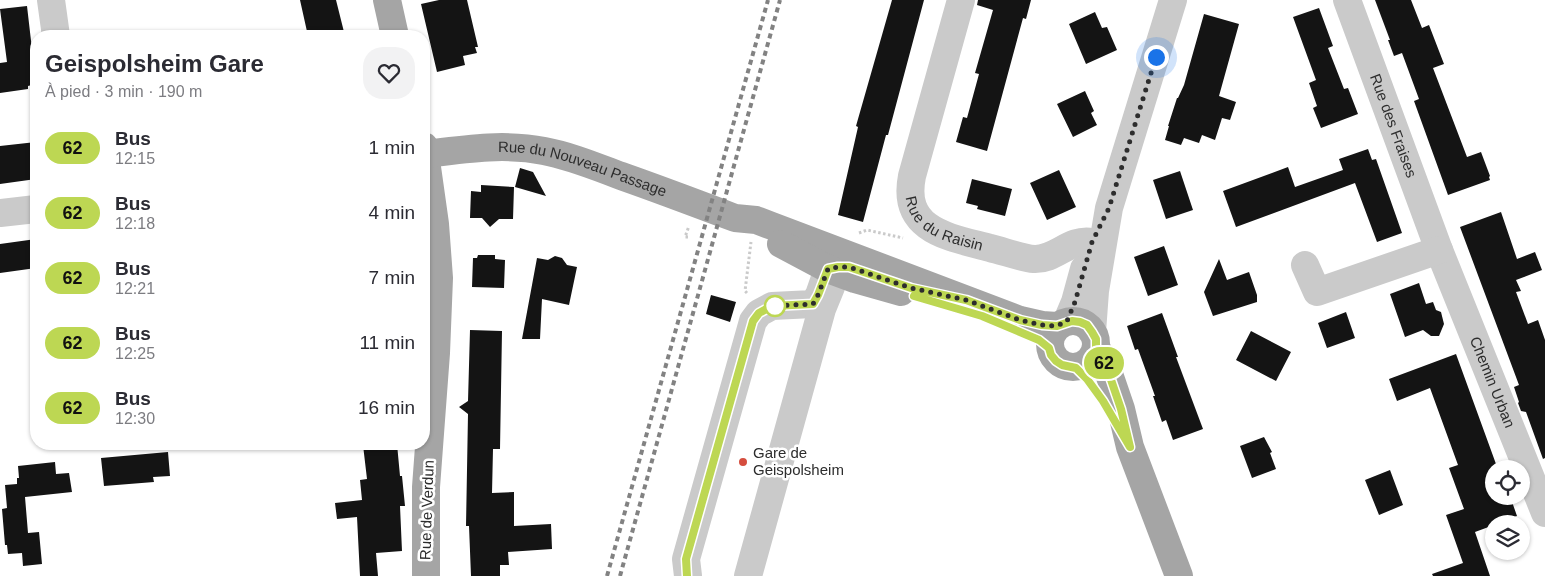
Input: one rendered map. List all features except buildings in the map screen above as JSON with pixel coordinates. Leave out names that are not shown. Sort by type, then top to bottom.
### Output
[{"type":"main road","points":[[386,0],[394,30]]},
{"type":"main road","name":"Rue du Nouveau Passage","points":[[430,151],[486,147],[543,151],[590,164],[735,218],[802,257],[821,292],[855,279],[982,316],[1039,340],[1058,332]]},
{"type":"main road","name":"Rue de Verdun","points":[[430,194],[438,252],[439,278],[430,434]]},
{"type":"main road","name":"Rue du Nouveau Passage","points":[[735,218],[756,220],[966,300],[1058,332]]},
{"type":"main road","points":[[1094,340],[1094,355],[1083,366],[1076,368],[1062,365],[1051,355],[1058,332],[1080,322],[1087,325],[1094,340],[1108,371],[1121,409],[1130,447],[1179,576]]},
{"type":"main road","points":[[1076,368],[1087,379],[1103,401],[1130,447]]},
{"type":"main road","name":"Rue de Verdun","points":[[426,576],[426,488],[429,450]]},
{"type":"street","points":[[51,0],[55,30]]},
{"type":"street","name":"Rue du Raisin","points":[[962,0],[910,189],[914,210],[921,220],[936,231],[956,239],[1035,259],[1060,251],[1076,242],[1092,242]]},
{"type":"street","points":[[1094,340],[1095,291],[1109,208],[1173,0]]},
{"type":"street","name":"Rue des Fraises","points":[[1347,0],[1439,250]]},
{"type":"street","points":[[1058,332],[1075,302],[1092,242],[1109,208]]},
{"type":"street","points":[[0,213],[30,210]]},
{"type":"street","points":[[1305,265],[1317,292],[1439,250]]},
{"type":"street","name":"Chemin Urban","points":[[1439,250],[1545,513]]},
{"type":"street","points":[[748,576],[812,347],[821,292],[838,267],[849,267],[911,288],[966,300]]},
{"type":"street","points":[[688,576],[686,559],[753,321],[759,313],[772,306],[821,292],[834,281],[855,279]]},
{"type":"path","points":[[860,231],[867,230],[915,241],[921,220]]},
{"type":"path","points":[[751,242],[746,291],[759,313]]},
{"type":"railway","points":[[607,576],[768,0]]},
{"type":"railway","points":[[620,576],[780,0]]},
{"type":"bus line","name":"62","points":[[687,576],[686,559],[753,321],[759,313],[772,306],[813,304],[828,269],[849,267],[911,288],[966,300],[1020,320],[1042,325],[1057,326],[1067,321],[1072,321],[1087,325],[1096,339],[1096,348],[1108,371],[1121,409],[1130,447],[1103,401],[1087,379],[1076,368],[1062,365],[1056,361],[1051,355],[1049,348],[1039,340],[982,316],[914,296]]},
{"type":"place","name":"Gare de Geispolsheim","points":[[743,462]]},
{"type":"route","points":[[775,306],[772,306],[813,304],[828,269],[849,267],[911,288],[966,300],[1020,320],[1057,326],[1067,321],[1075,302],[1092,242],[1109,208],[1156,57]]}]
